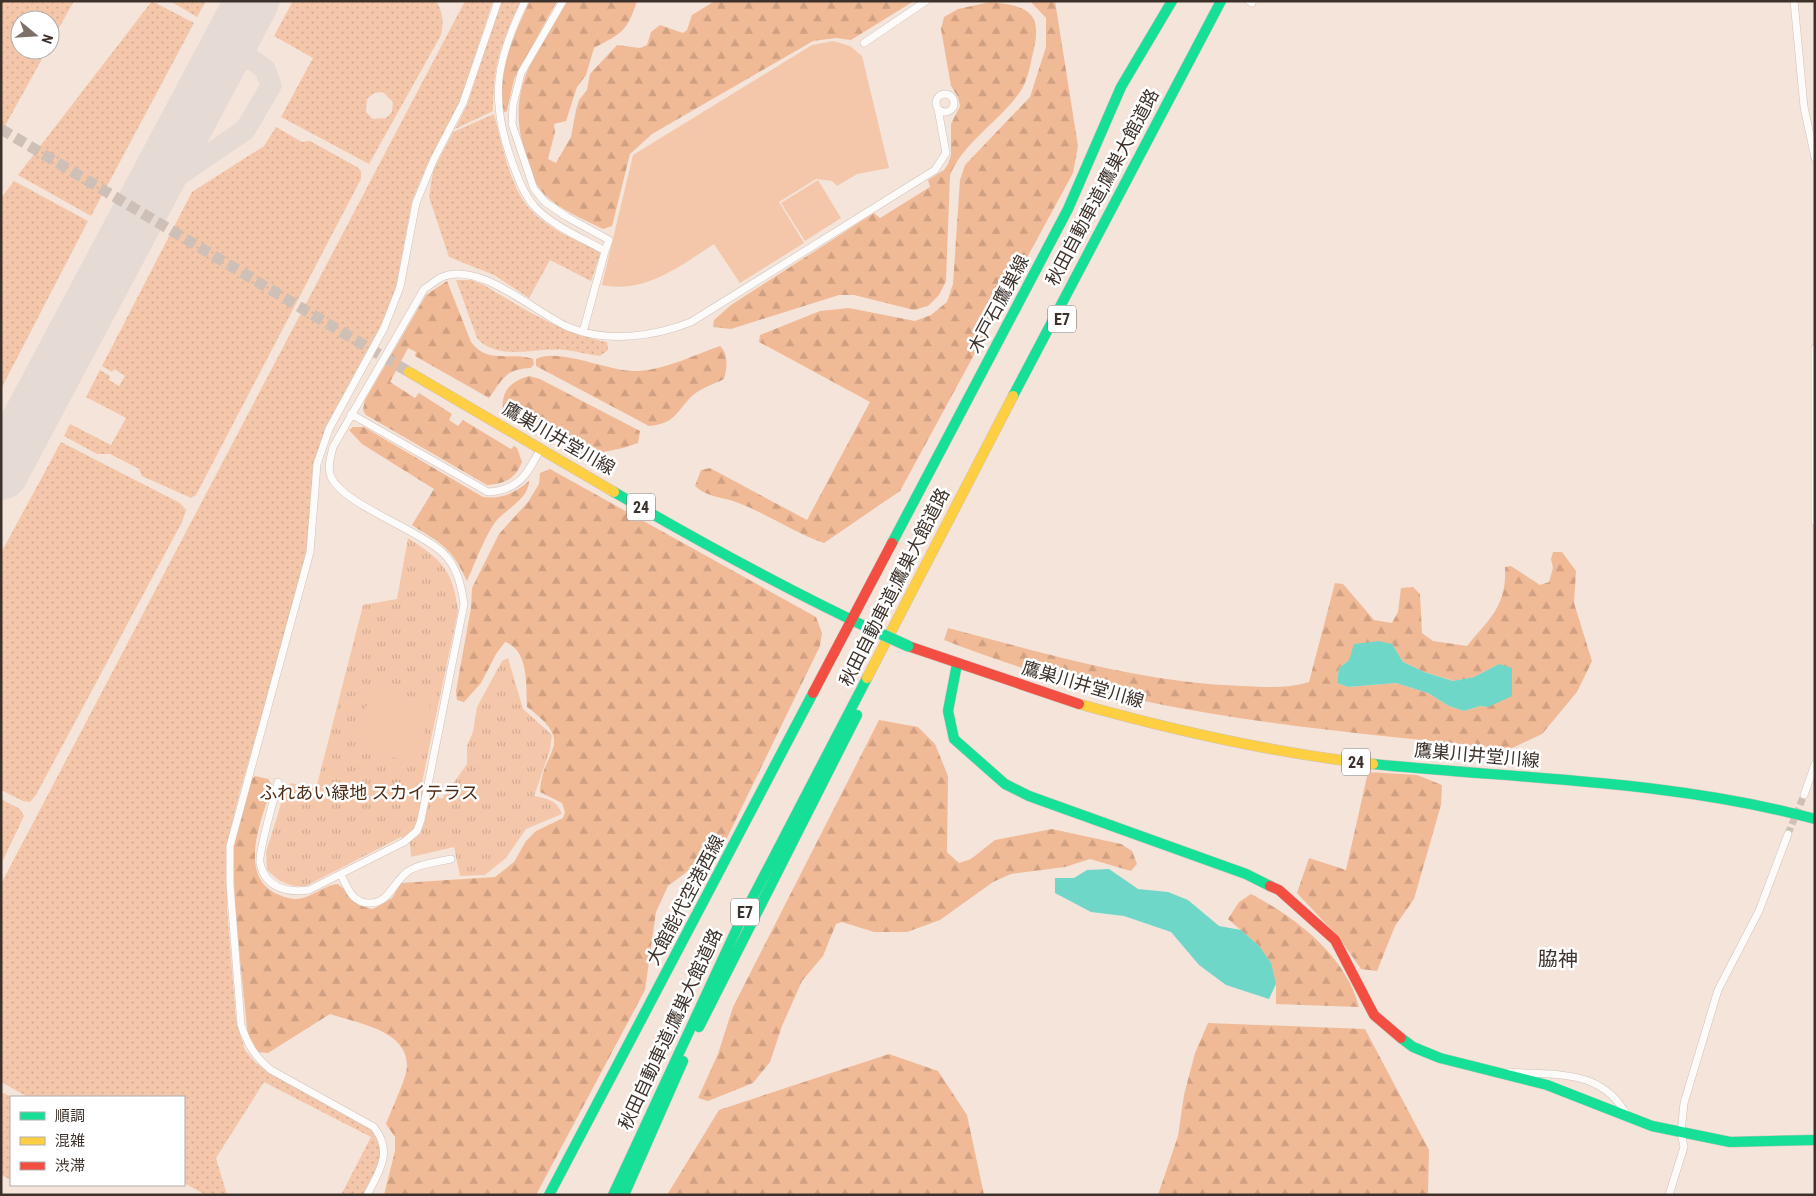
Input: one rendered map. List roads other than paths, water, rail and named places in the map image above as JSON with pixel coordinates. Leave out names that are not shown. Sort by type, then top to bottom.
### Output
[{"type":"main road","name":"木戸石鷹巣線","points":[[852,621],[1068,209],[1122,87],[1172,1]]},
{"type":"main road","name":"秋田自動車道;鷹巣大館道路","points":[[613,1195],[739,924],[1220,1]]},
{"type":"main road","name":"秋田自動車道;鷹巣大館道路","points":[[624,1195],[688,1051],[752,918],[1165,122],[1230,1]]},
{"type":"main road","name":"鷹巣川井堂川線","points":[[409,372],[710,548],[852,621],[908,646],[1068,702],[1300,754],[1356,762],[1664,789],[1815,819]]},
{"type":"main road","name":"大館能代空港西線","points":[[549,1195],[852,621]]},
{"type":"main road","points":[[958,664],[948,698],[948,712],[954,739],[1005,784],[1029,796],[1246,874],[1279,890],[1335,940],[1374,1015],[1404,1041],[1440,1058],[1547,1085],[1628,1117],[1681,1133],[1730,1142],[1815,1140]]},
{"type":"street","points":[[367,1195],[380,1168],[384,1154],[384,1143],[374,1127],[271,1070],[257,1058],[248,1045],[240,1026],[230,884],[230,846],[310,552],[317,464],[328,428],[384,328],[400,287],[416,203],[434,159],[463,103],[498,1]]},
{"type":"street","points":[[526,1],[509,34],[498,82],[498,109],[506,145],[522,188],[534,207],[548,218],[605,251]]},
{"type":"street","points":[[562,1],[521,73],[513,106],[512,124],[534,189],[545,202],[567,217],[609,240],[583,332]]},
{"type":"street","points":[[864,43],[926,1]]},
{"type":"street","points":[[1794,1],[1804,107],[1815,158]]},
{"type":"street","points":[[278,782],[260,857],[260,864],[268,879],[277,888],[293,892],[309,890],[404,842],[417,831],[464,604],[459,579],[452,564],[442,552],[424,539],[350,496],[338,486],[331,476],[329,463],[333,446],[424,289],[441,277],[464,274],[479,277],[567,327],[583,332],[632,336],[654,334],[691,322],[936,170],[946,153],[938,109]]},
{"type":"street","points":[[1815,348],[1815,522]]},
{"type":"street","points":[[351,414],[488,492],[514,487],[526,473],[541,448]]},
{"type":"street","points":[[1804,795],[1815,764]]},
{"type":"street","points":[[1669,1195],[1684,1147],[1681,1133],[1684,1103],[1718,990],[1759,911],[1788,834]]},
{"type":"street","points":[[341,875],[352,897],[362,903],[372,904],[383,899],[408,871],[451,859]]},
{"type":"street","points":[[1495,1071],[1578,1077],[1607,1090],[1621,1105],[1628,1117]]},
{"type":"water","points":[[1379,641],[1392,644],[1403,662],[1424,672],[1453,681],[1474,677],[1499,664],[1512,668],[1512,696],[1488,707],[1480,706],[1464,711],[1449,706],[1428,693],[1396,683],[1348,687],[1337,683],[1339,668],[1349,660],[1354,644]]},
{"type":"water","points":[[1109,869],[1138,889],[1168,892],[1188,900],[1219,926],[1241,930],[1259,946],[1271,963],[1276,984],[1269,999],[1226,985],[1199,965],[1171,932],[1124,916],[1091,912],[1055,893],[1055,878],[1074,878],[1087,870]]},
{"type":"tunnel","points":[[1,129],[409,372]]},
{"type":"tunnel","points":[[1788,834],[1804,795]]},
{"type":"district","name":"脇神","points":[[1558,959]]},
{"type":"park label","name":"ふれあい緑地 スカイテラス","points":[[369,792]]}]
